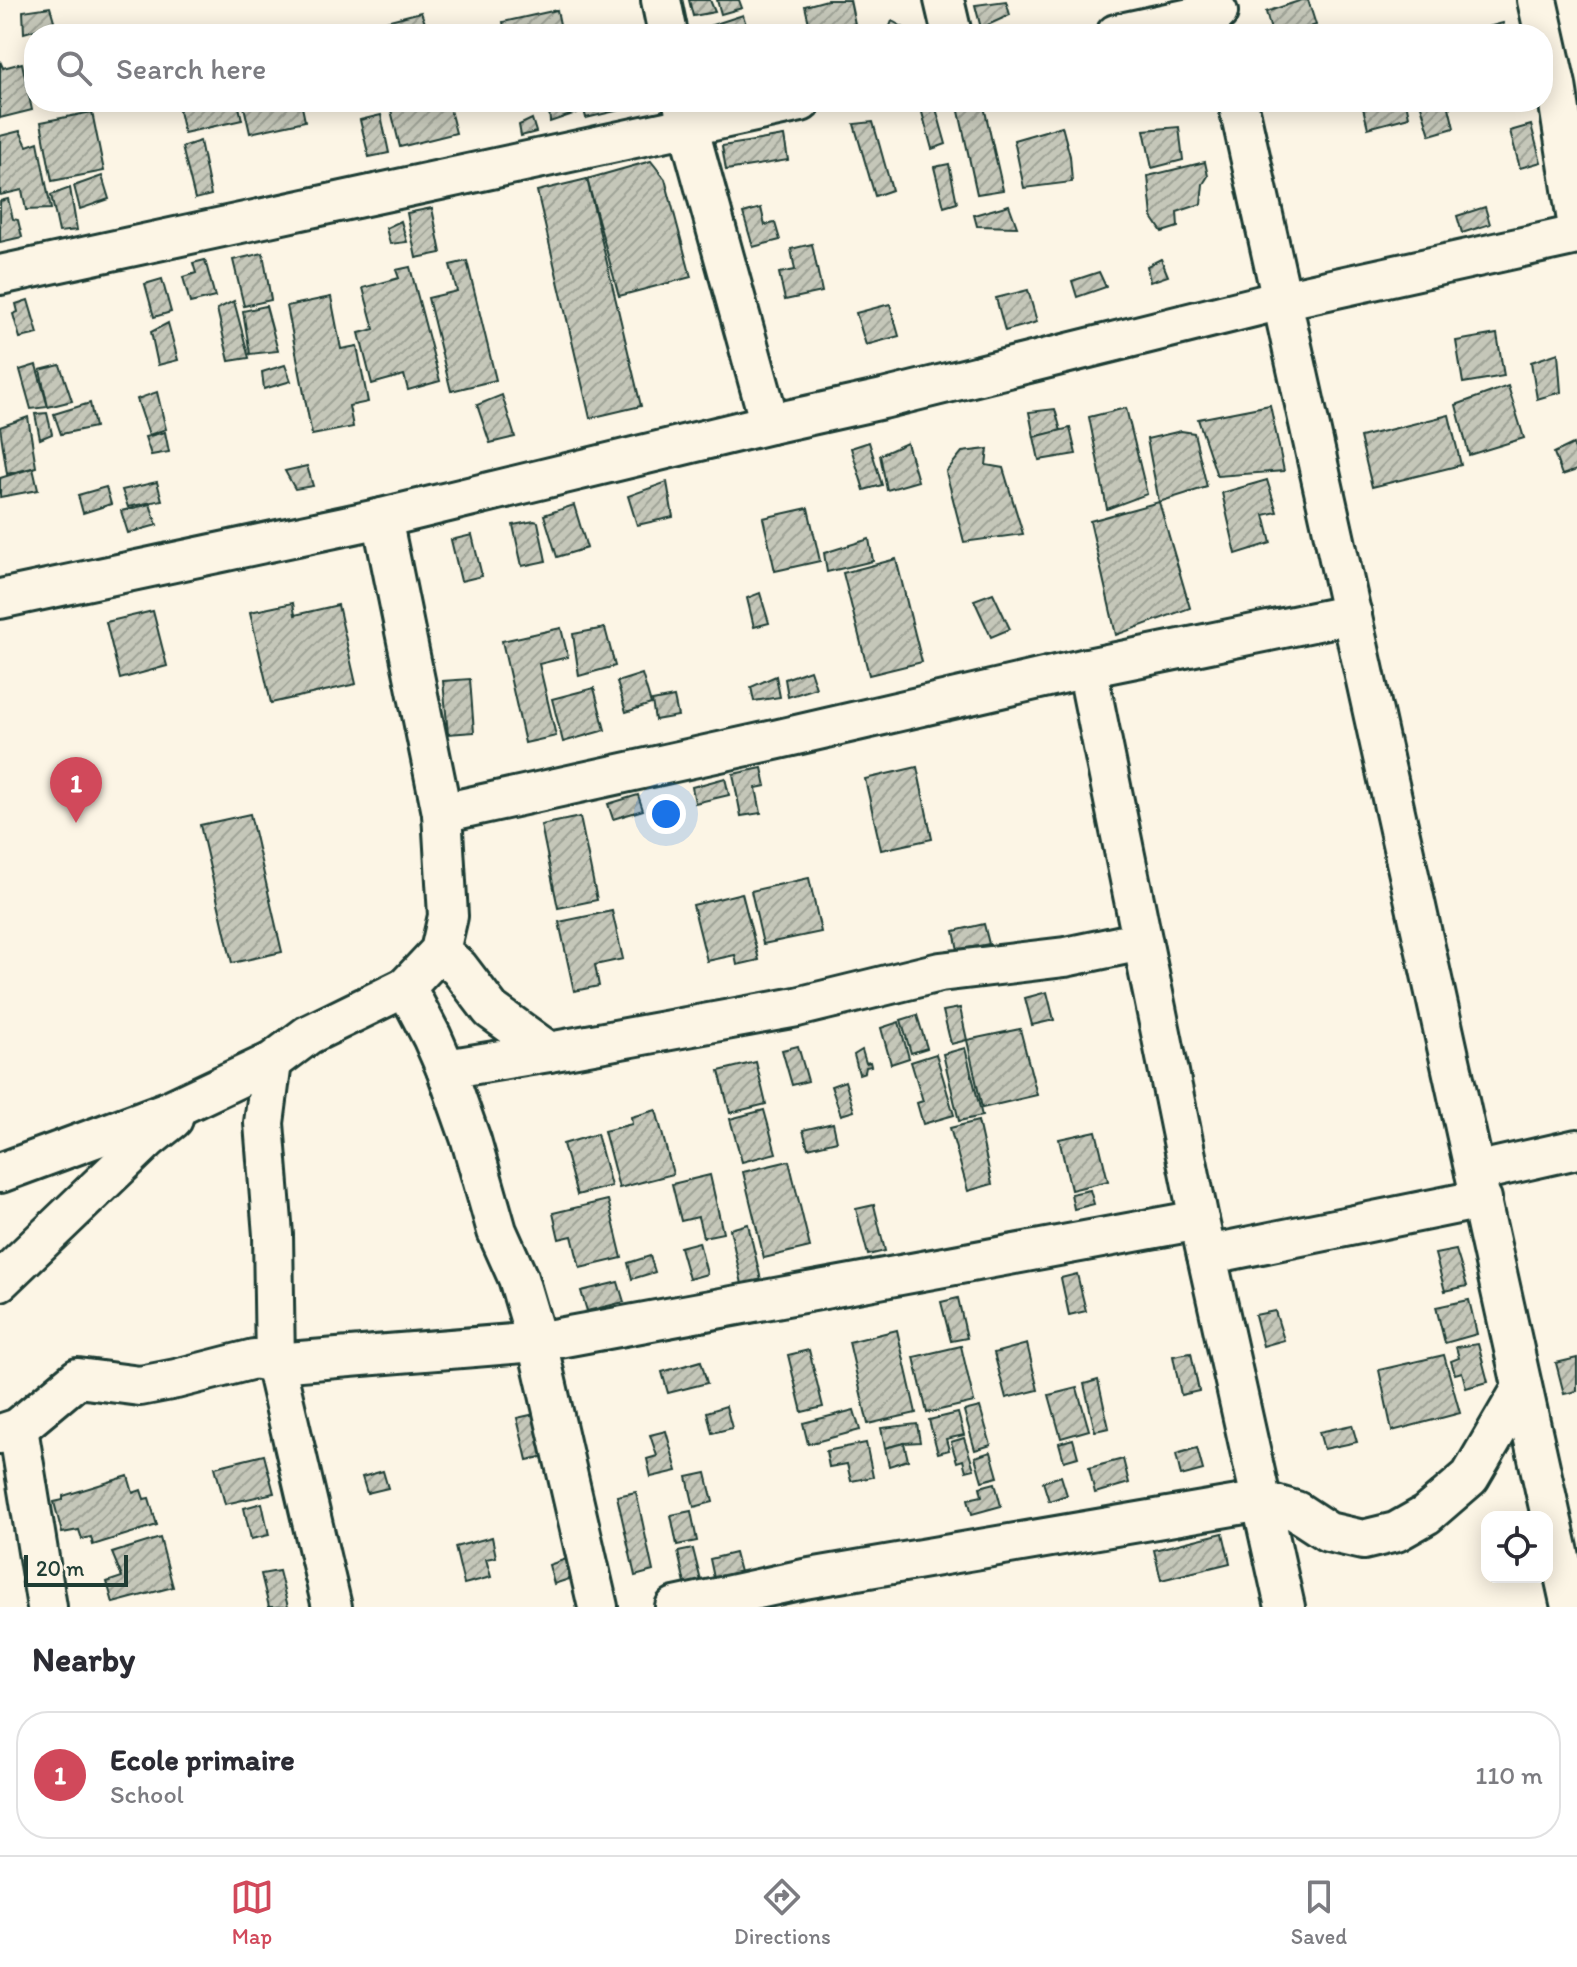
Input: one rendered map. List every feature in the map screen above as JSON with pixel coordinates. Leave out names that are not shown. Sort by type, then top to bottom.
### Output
[{"type":"street","points":[[661,0],[666,24]]},
{"type":"street","points":[[944,0],[950,24]]},
{"type":"street","points":[[1537,0],[1542,24]]},
{"type":"street","points":[[1170,24],[1219,15]]},
{"type":"street","points":[[1553,72],[1577,221]]},
{"type":"street","points":[[1240,112],[1571,1607]]},
{"type":"street","points":[[0,275],[685,114],[770,424]]},
{"type":"street","points":[[0,599],[382,518],[1282,300],[1577,235]]},
{"type":"street","points":[[0,1173],[168,1111],[272,1062],[308,1035],[406,987],[440,951],[448,916],[442,813],[382,518]]},
{"type":"street","points":[[442,813],[1087,668],[1352,614]]},
{"type":"street","points":[[1087,668],[1203,1238],[1285,1607]]},
{"type":"street","points":[[446,1069],[797,1007],[940,972],[1065,957],[1142,941]]},
{"type":"street","points":[[440,951],[459,968],[491,1010],[549,1052]]},
{"type":"street","points":[[406,987],[446,1069],[471,1140],[497,1231],[518,1278],[537,1342],[598,1607]]},
{"type":"street","points":[[272,1062],[264,1123],[273,1235],[275,1363],[332,1607]]},
{"type":"street","points":[[0,1281],[149,1138],[202,1095]]},
{"type":"street","points":[[47,1607],[9,1431],[78,1378],[140,1386],[254,1359],[275,1363],[537,1342],[1203,1238],[1478,1186],[1577,1149]]},
{"type":"street","points":[[675,1607],[804,1579],[1262,1501],[1296,1511],[1328,1532],[1363,1540],[1396,1532],[1426,1515],[1470,1477],[1522,1388]]},
{"type":"building","points":[[689,0],[710,0],[715,12],[693,16]]},
{"type":"building","points":[[717,0],[739,0],[742,8],[721,14]]},
{"type":"building","points":[[827,0],[850,0],[855,24],[809,24],[805,6]]},
{"type":"building","points":[[1308,0],[1316,24],[1269,24],[1266,12]]},
{"type":"building","points":[[1006,1],[1010,15],[990,24],[980,24],[975,5]]},
{"type":"building","points":[[50,7],[55,24],[24,24],[24,33],[23,11]]},
{"type":"building","points":[[557,10],[560,24],[503,24]]},
{"type":"building","points":[[421,12],[425,24],[386,24],[386,21]]},
{"type":"building","points":[[743,15],[746,24],[715,24]]},
{"type":"building","points":[[0,61],[3,68],[22,63],[24,112],[0,118]]},
{"type":"building","points":[[92,112],[104,171],[52,181],[41,122]]},
{"type":"building","points":[[179,112],[240,112],[242,120],[184,133]]},
{"type":"building","points":[[245,112],[303,112],[305,121],[250,133]]},
{"type":"building","points":[[391,112],[451,112],[456,133],[400,147]]},
{"type":"building","points":[[549,112],[576,112],[576,113],[550,122]]},
{"type":"building","points":[[584,112],[612,112],[586,118]]},
{"type":"building","points":[[922,112],[937,112],[946,144],[932,149]]},
{"type":"building","points":[[959,112],[985,112],[1003,190],[977,194]]},
{"type":"building","points":[[1364,112],[1408,112],[1409,117],[1368,128]]},
{"type":"building","points":[[1423,112],[1450,112],[1454,128],[1430,135]]},
{"type":"building","points":[[381,115],[389,153],[369,157],[360,120]]},
{"type":"building","points":[[532,119],[536,132],[521,136],[519,125]]},
{"type":"building","points":[[873,122],[892,190],[875,196],[854,124]]},
{"type":"building","points":[[1531,125],[1541,162],[1520,168],[1510,131]]},
{"type":"building","points":[[1062,126],[1070,156],[1072,182],[1024,188],[1014,140]]},
{"type":"building","points":[[1179,127],[1183,160],[1152,168],[1144,130]]},
{"type":"building","points":[[20,131],[27,146],[38,142],[51,209],[26,210],[22,190],[0,195],[0,136]]},
{"type":"building","points":[[784,136],[788,160],[726,170],[722,146]]},
{"type":"building","points":[[200,141],[211,195],[195,199],[182,147]]},
{"type":"building","points":[[651,161],[665,179],[691,277],[619,296],[587,179]]},
{"type":"building","points":[[1205,162],[1208,176],[1203,184],[1201,204],[1177,212],[1178,227],[1162,232],[1152,217],[1148,176]]},
{"type":"building","points":[[949,164],[957,203],[944,207],[934,167]]},
{"type":"building","points":[[102,176],[109,199],[80,209],[74,186]]},
{"type":"building","points":[[587,179],[641,406],[590,418],[537,191]]},
{"type":"building","points":[[70,188],[77,230],[59,232],[51,195]]},
{"type":"building","points":[[8,199],[22,237],[0,242],[0,201]]},
{"type":"building","points":[[1009,205],[1017,227],[977,226],[974,215]]},
{"type":"building","points":[[1485,207],[1490,224],[1462,233],[1457,216]]},
{"type":"building","points":[[432,208],[441,253],[416,258],[407,213]]},
{"type":"building","points":[[761,208],[765,225],[775,223],[780,240],[753,247],[743,213]]},
{"type":"building","points":[[401,221],[407,242],[390,244],[386,228]]},
{"type":"building","points":[[812,244],[822,292],[785,300],[779,273],[795,270],[791,249]]},
{"type":"building","points":[[263,253],[271,300],[244,306],[233,260]]},
{"type":"building","points":[[1161,259],[1168,276],[1150,282],[1147,266]]},
{"type":"building","points":[[205,260],[215,297],[190,303],[183,277],[196,273],[193,263]]},
{"type":"building","points":[[467,261],[496,380],[451,391],[428,298],[457,291],[450,265]]},
{"type":"building","points":[[410,267],[440,381],[408,390],[404,375],[372,384],[359,333],[374,329],[363,288],[399,278],[396,270]]},
{"type":"building","points":[[1099,272],[1106,287],[1077,297],[1072,281]]},
{"type":"building","points":[[162,279],[171,312],[154,317],[145,284]]},
{"type":"building","points":[[1028,290],[1037,322],[1005,331],[996,298]]},
{"type":"building","points":[[331,297],[341,349],[357,346],[368,402],[349,406],[353,427],[312,435],[287,306]]},
{"type":"building","points":[[28,300],[38,334],[20,338],[13,314],[18,312],[16,304]]},
{"type":"building","points":[[234,301],[249,358],[229,361],[217,309]]},
{"type":"building","points":[[890,304],[899,336],[866,345],[856,313]]},
{"type":"building","points":[[266,306],[278,351],[250,354],[243,311]]},
{"type":"building","points":[[168,323],[178,360],[158,365],[151,332]]},
{"type":"building","points":[[1497,334],[1504,376],[1463,383],[1456,341]]},
{"type":"building","points":[[1558,353],[1561,392],[1537,399],[1531,362]]},
{"type":"building","points":[[36,365],[48,407],[31,409],[20,370]]},
{"type":"building","points":[[60,365],[72,401],[48,407],[40,370]]},
{"type":"building","points":[[285,365],[291,381],[264,389],[262,372]]},
{"type":"building","points":[[1508,386],[1524,438],[1469,455],[1456,405]]},
{"type":"building","points":[[157,392],[166,429],[149,435],[137,399]]},
{"type":"building","points":[[502,395],[515,437],[490,443],[477,405]]},
{"type":"building","points":[[90,403],[95,427],[61,434],[54,414]]},
{"type":"building","points":[[1270,405],[1284,471],[1217,476],[1198,419]]},
{"type":"building","points":[[1126,408],[1147,494],[1107,509],[1089,417]]},
{"type":"building","points":[[1055,409],[1061,431],[1034,437],[1029,412]]},
{"type":"building","points":[[47,413],[52,434],[40,439],[35,414]]},
{"type":"building","points":[[1449,415],[1461,465],[1372,487],[1360,437]]},
{"type":"building","points":[[28,417],[36,467],[7,474],[0,427]]},
{"type":"building","points":[[1070,428],[1076,454],[1039,460],[1034,437]]},
{"type":"building","points":[[1181,431],[1194,433],[1207,487],[1159,502],[1147,439]]},
{"type":"building","points":[[165,432],[169,452],[151,455],[145,437]]},
{"type":"building","points":[[869,442],[882,485],[864,490],[851,448]]},
{"type":"building","points":[[907,443],[918,481],[887,490],[880,455]]},
{"type":"building","points":[[1573,444],[1577,470],[1562,475],[1554,453]]},
{"type":"building","points":[[988,449],[986,465],[1003,468],[1023,534],[964,542],[946,472],[962,452]]},
{"type":"building","points":[[307,466],[313,486],[295,489],[285,471]]},
{"type":"building","points":[[33,468],[38,490],[0,497],[0,478]]},
{"type":"building","points":[[1267,480],[1277,512],[1264,515],[1271,543],[1236,554],[1222,493]]},
{"type":"building","points":[[157,482],[162,500],[128,507],[122,490]]},
{"type":"building","points":[[667,482],[673,517],[637,525],[628,496]]},
{"type":"building","points":[[106,487],[111,504],[83,513],[78,495]]},
{"type":"building","points":[[1159,502],[1190,608],[1116,635],[1090,521]]},
{"type":"building","points":[[150,504],[157,525],[128,533],[121,511]]},
{"type":"building","points":[[574,505],[587,548],[557,557],[544,515]]},
{"type":"building","points":[[808,508],[820,561],[775,571],[763,518]]},
{"type":"building","points":[[538,522],[546,561],[522,566],[513,525]]},
{"type":"building","points":[[472,535],[482,576],[461,581],[451,540]]},
{"type":"building","points":[[869,539],[873,561],[827,572],[824,553]]},
{"type":"building","points":[[896,559],[922,662],[869,675],[843,573]]},
{"type":"building","points":[[760,593],[769,623],[754,627],[747,598]]},
{"type":"building","points":[[993,593],[1010,629],[991,637],[974,600]]},
{"type":"building","points":[[293,603],[295,615],[338,605],[356,684],[271,703],[250,612]]},
{"type":"building","points":[[153,611],[167,666],[120,679],[106,622]]},
{"type":"building","points":[[561,628],[568,657],[539,664],[556,736],[525,743],[502,641]]},
{"type":"building","points":[[605,628],[615,666],[579,676],[573,634]]},
{"type":"building","points":[[810,670],[816,688],[788,697],[785,679]]},
{"type":"building","points":[[642,674],[651,704],[626,712],[617,682]]},
{"type":"building","points":[[776,676],[780,697],[754,701],[751,687]]},
{"type":"building","points":[[470,679],[474,732],[448,734],[443,681]]},
{"type":"building","points":[[594,688],[605,730],[563,742],[552,699]]},
{"type":"building","points":[[674,697],[678,716],[655,720],[652,701]]},
{"type":"building","points":[[917,767],[932,839],[881,850],[865,779]]},
{"type":"building","points":[[762,768],[766,786],[756,788],[761,813],[741,816],[733,774]]},
{"type":"building","points":[[725,778],[729,795],[695,803],[692,787]]},
{"type":"building","points":[[638,795],[643,810],[613,819],[608,804]]},
{"type":"building","points":[[250,814],[282,952],[232,963],[200,825]]},
{"type":"building","points":[[580,817],[597,900],[558,908],[541,825]]},
{"type":"building","points":[[809,878],[821,932],[763,944],[751,891]]},
{"type":"building","points":[[742,893],[759,960],[737,965],[735,955],[707,961],[693,905]]},
{"type":"building","points":[[612,911],[623,959],[595,965],[599,986],[574,991],[559,922]]},
{"type":"building","points":[[984,924],[989,944],[958,950],[954,931]]},
{"type":"building","points":[[1047,992],[1054,1020],[1032,1025],[1025,998]]},
{"type":"building","points":[[960,1008],[967,1040],[951,1044],[943,1011]]},
{"type":"building","points":[[917,1015],[927,1048],[911,1053],[901,1020]]},
{"type":"building","points":[[899,1022],[909,1058],[891,1064],[881,1028]]},
{"type":"building","points":[[1020,1029],[1037,1095],[982,1108],[967,1040]]},
{"type":"building","points":[[798,1046],[808,1081],[792,1085],[782,1050]]},
{"type":"building","points":[[965,1048],[982,1116],[959,1121],[943,1054]]},
{"type":"building","points":[[862,1050],[866,1063],[870,1062],[871,1066],[859,1074],[854,1055]]},
{"type":"building","points":[[936,1054],[954,1115],[923,1124],[917,1103],[923,1101],[911,1062]]},
{"type":"building","points":[[756,1062],[766,1104],[730,1113],[719,1071]]},
{"type":"building","points":[[845,1081],[854,1111],[841,1115],[831,1086]]},
{"type":"building","points":[[656,1110],[673,1174],[619,1188],[604,1131],[632,1124],[631,1117]]},
{"type":"building","points":[[764,1110],[776,1153],[742,1162],[730,1119]]},
{"type":"building","points":[[978,1121],[992,1184],[968,1191],[950,1128]]},
{"type":"building","points":[[833,1123],[837,1141],[808,1148],[803,1130]]},
{"type":"building","points":[[1096,1131],[1108,1181],[1071,1190],[1059,1139]]},
{"type":"building","points":[[597,1134],[611,1186],[577,1195],[563,1144]]},
{"type":"building","points":[[789,1161],[810,1247],[764,1258],[743,1172]]},
{"type":"building","points":[[710,1175],[723,1233],[703,1237],[698,1217],[681,1221],[672,1184]]},
{"type":"building","points":[[1090,1190],[1094,1204],[1074,1209],[1071,1194]]},
{"type":"building","points":[[608,1200],[622,1258],[580,1268],[572,1236],[559,1239],[553,1213]]},
{"type":"building","points":[[874,1205],[885,1251],[868,1255],[856,1209]]},
{"type":"building","points":[[748,1224],[761,1280],[742,1284],[730,1229]]},
{"type":"building","points":[[699,1242],[707,1274],[689,1279],[680,1247]]},
{"type":"building","points":[[1456,1250],[1467,1286],[1445,1291],[1435,1254]]},
{"type":"building","points":[[650,1256],[655,1272],[632,1279],[628,1263]]},
{"type":"building","points":[[1077,1274],[1086,1311],[1069,1315],[1061,1278]]},
{"type":"building","points":[[618,1282],[624,1302],[587,1311],[581,1291]]},
{"type":"building","points":[[958,1298],[967,1338],[951,1341],[941,1302]]},
{"type":"building","points":[[1469,1300],[1477,1334],[1445,1343],[1436,1307]]},
{"type":"building","points":[[1275,1311],[1284,1340],[1263,1346],[1255,1315]]},
{"type":"building","points":[[897,1330],[916,1413],[868,1424],[849,1342]]},
{"type":"building","points":[[1027,1344],[1038,1390],[1006,1398],[994,1353]]},
{"type":"building","points":[[1478,1344],[1488,1382],[1466,1388],[1462,1372],[1455,1374],[1451,1361],[1459,1358],[1456,1347]]},
{"type":"building","points":[[961,1346],[974,1402],[927,1413],[914,1357]]},
{"type":"building","points":[[809,1350],[823,1407],[802,1412],[788,1355]]},
{"type":"building","points":[[1191,1353],[1199,1391],[1181,1395],[1173,1356]]},
{"type":"building","points":[[1444,1355],[1460,1413],[1392,1431],[1379,1370]]},
{"type":"building","points":[[1577,1358],[1577,1391],[1564,1394],[1556,1363]]},
{"type":"building","points":[[701,1361],[707,1383],[668,1393],[662,1372]]},
{"type":"building","points":[[1098,1380],[1109,1428],[1095,1431],[1084,1384]]},
{"type":"building","points":[[1077,1388],[1089,1430],[1061,1438],[1049,1395]]},
{"type":"building","points":[[726,1406],[732,1428],[712,1433],[707,1412]]},
{"type":"building","points":[[980,1407],[991,1445],[975,1450],[964,1411]]},
{"type":"building","points":[[854,1410],[860,1430],[808,1444],[803,1423]]},
{"type":"building","points":[[958,1413],[964,1435],[946,1439],[949,1450],[938,1453],[929,1420]]},
{"type":"building","points":[[535,1414],[546,1456],[527,1460],[517,1418]]},
{"type":"building","points":[[917,1424],[920,1442],[885,1448],[881,1428]]},
{"type":"building","points":[[1352,1425],[1357,1442],[1324,1449],[1319,1432]]},
{"type":"building","points":[[666,1431],[677,1471],[651,1477],[647,1459],[657,1456],[650,1435]]},
{"type":"building","points":[[964,1438],[974,1469],[966,1471],[963,1460],[957,1462],[951,1442]]},
{"type":"building","points":[[1073,1439],[1078,1457],[1064,1461],[1059,1443]]},
{"type":"building","points":[[866,1443],[873,1477],[851,1481],[847,1464],[829,1467],[826,1451]]},
{"type":"building","points":[[904,1443],[908,1460],[889,1466],[885,1448]]},
{"type":"building","points":[[1197,1448],[1203,1470],[1181,1476],[1176,1454]]},
{"type":"building","points":[[991,1452],[998,1477],[982,1481],[975,1457]]},
{"type":"building","points":[[264,1455],[274,1493],[225,1504],[215,1467]]},
{"type":"building","points":[[1123,1459],[1129,1483],[1095,1493],[1089,1468]]},
{"type":"building","points":[[383,1471],[388,1488],[367,1493],[362,1477]]},
{"type":"building","points":[[706,1473],[713,1502],[694,1507],[687,1477]]},
{"type":"building","points":[[128,1476],[133,1493],[141,1490],[144,1499],[149,1498],[157,1525],[93,1545],[91,1537],[82,1539],[79,1530],[62,1533],[54,1502],[63,1500],[63,1496]]},
{"type":"building","points":[[1061,1476],[1067,1495],[1049,1501],[1043,1482]]},
{"type":"building","points":[[995,1483],[1001,1506],[972,1514],[968,1499],[982,1496],[980,1487]]},
{"type":"building","points":[[636,1492],[653,1571],[635,1576],[617,1496]]},
{"type":"building","points":[[262,1503],[269,1535],[251,1539],[244,1508]]},
{"type":"building","points":[[691,1511],[697,1541],[677,1545],[671,1515]]},
{"type":"building","points":[[1223,1533],[1230,1563],[1161,1580],[1154,1550]]},
{"type":"building","points":[[492,1537],[496,1557],[486,1559],[491,1577],[464,1584],[455,1547]]},
{"type":"building","points":[[160,1538],[173,1587],[113,1603],[107,1582],[122,1577],[112,1553]]},
{"type":"building","points":[[693,1549],[701,1581],[685,1584],[678,1552]]},
{"type":"building","points":[[735,1553],[740,1572],[714,1578],[710,1559]]},
{"type":"building","points":[[566,1559],[572,1578],[554,1584],[549,1565]]},
{"type":"building","points":[[279,1571],[288,1607],[269,1607],[261,1574]]},
{"type":"place","name":"Ecole primaire","points":[[76,823]]}]
